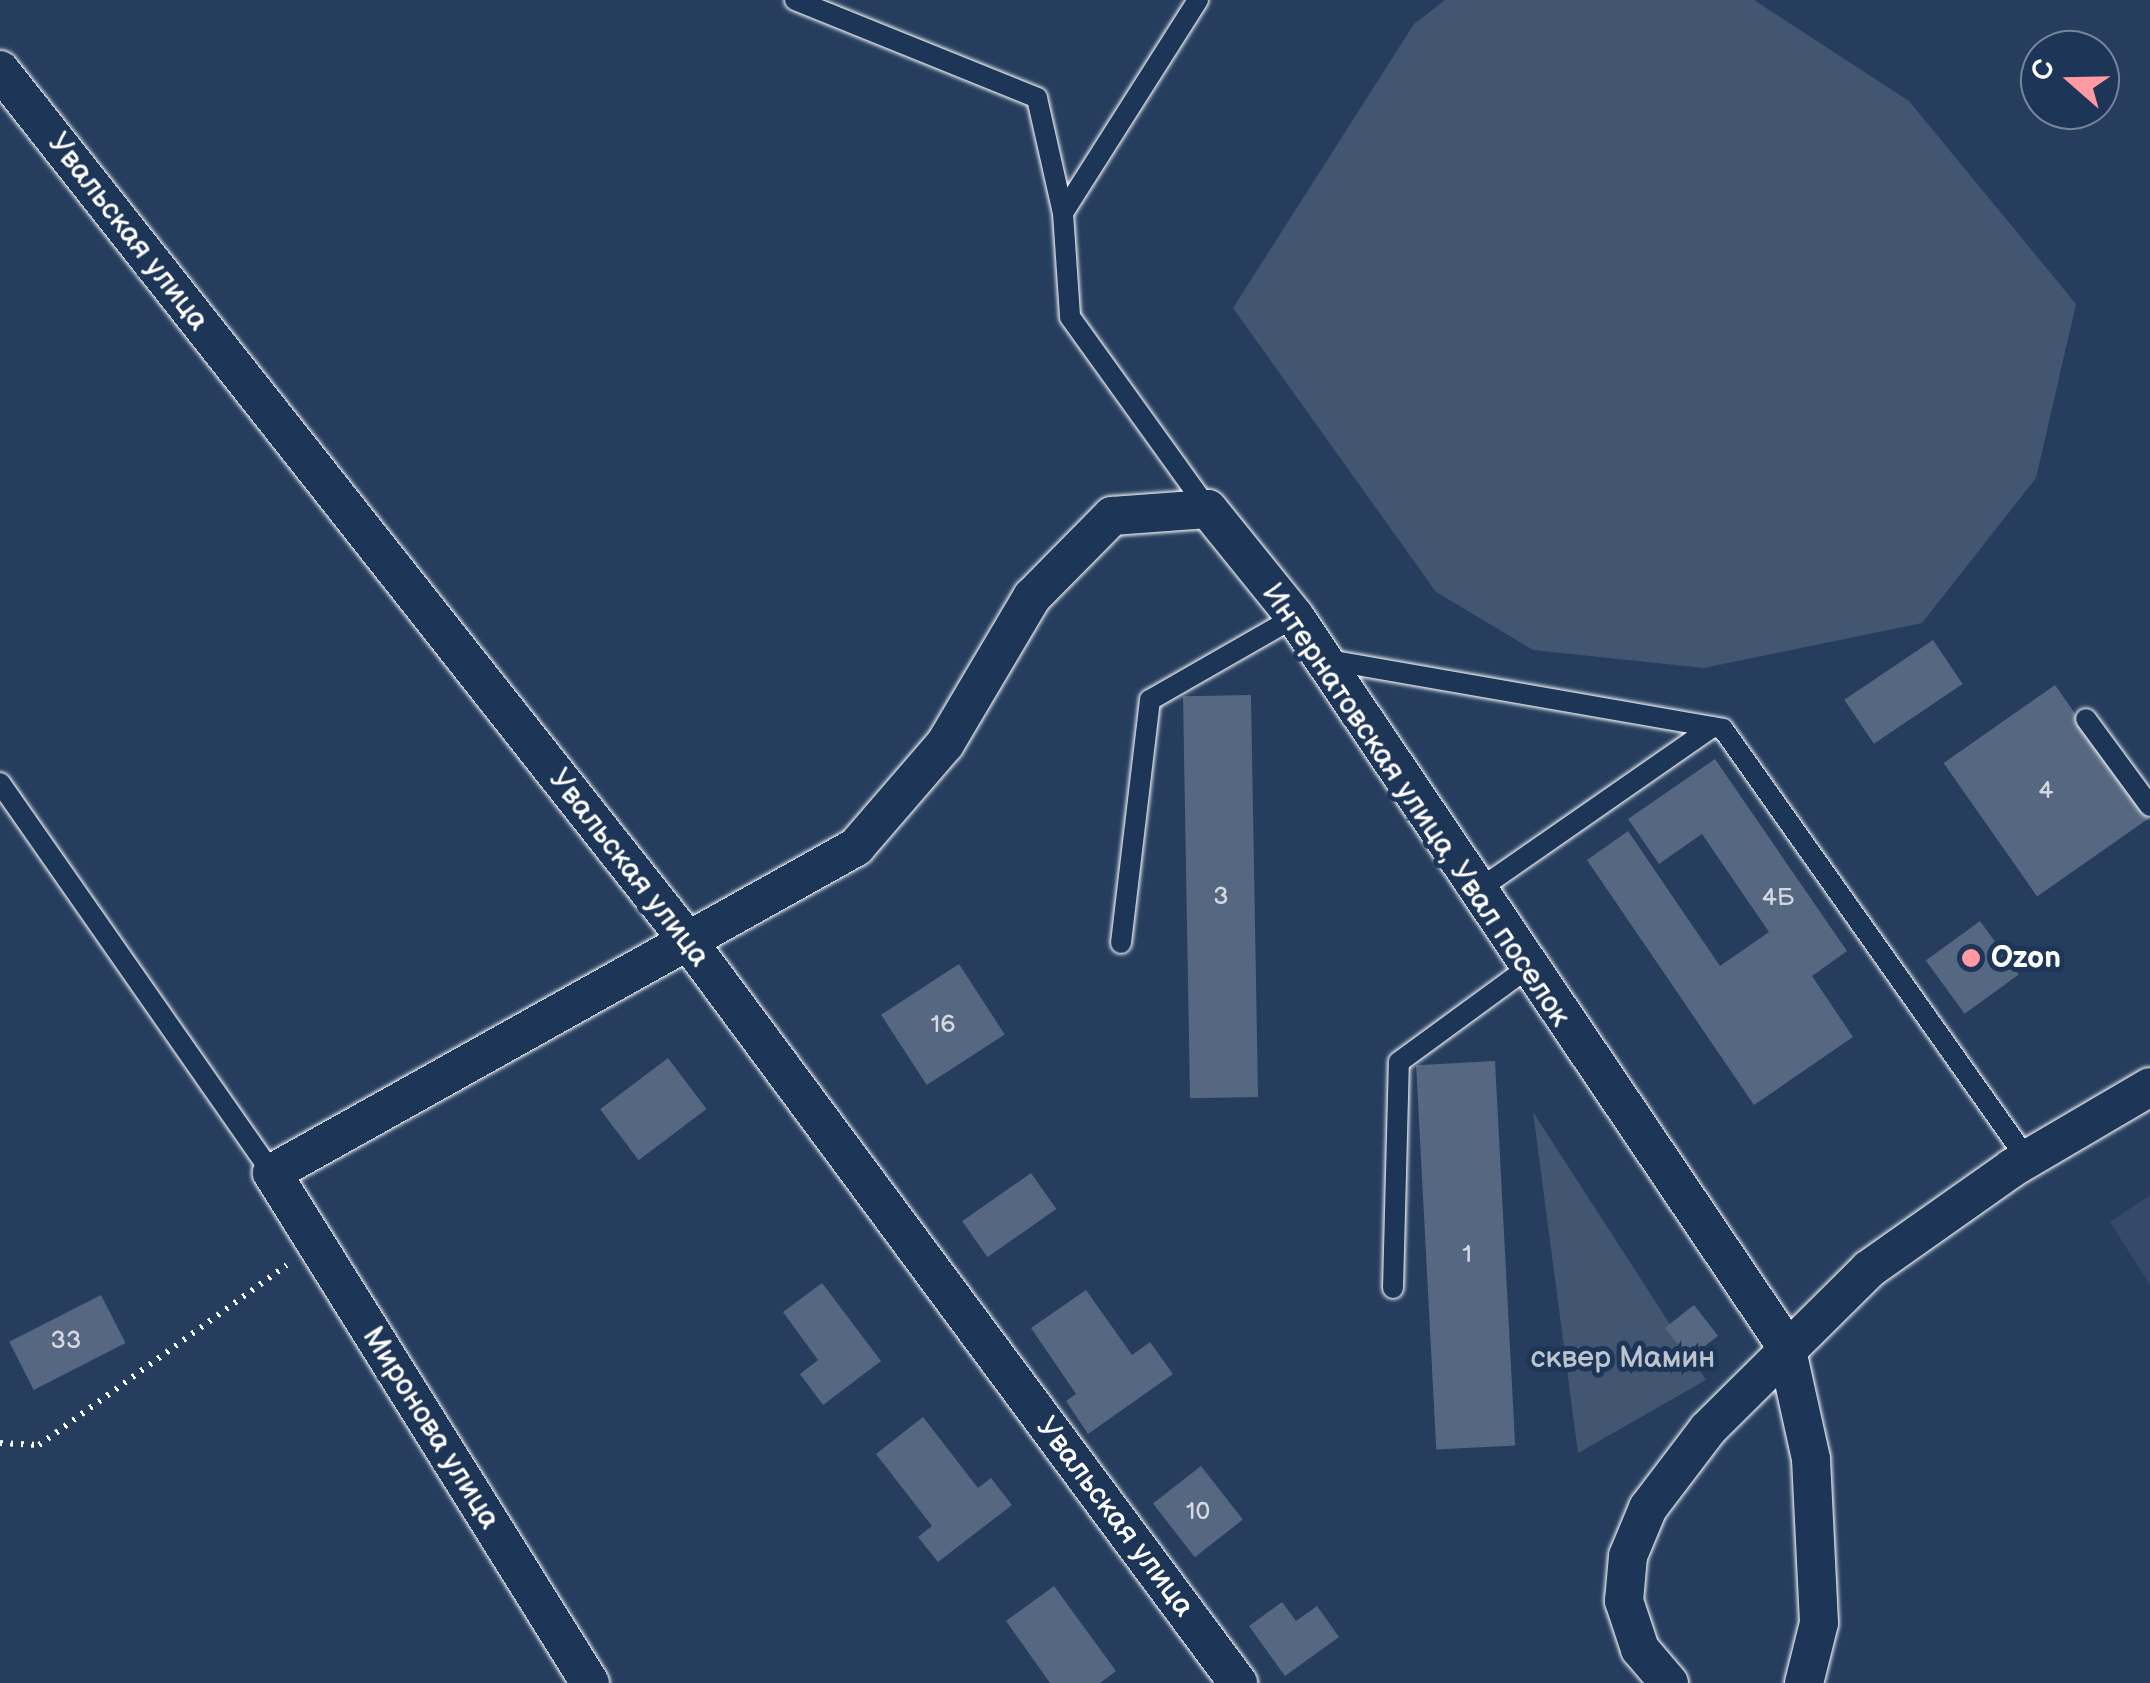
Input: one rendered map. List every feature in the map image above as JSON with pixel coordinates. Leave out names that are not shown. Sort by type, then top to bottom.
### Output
[{"type":"street","name":"Увальская улица","points":[[0,70],[688,942],[1238,1683]]},
{"type":"street","points":[[272,1172],[856,847],[945,744],[1032,597],[1112,516],[1208,509]]},
{"type":"street","name":"Интернатовская улица, Увал поселок","points":[[1208,509],[1295,617],[1526,969],[1786,1346]]},
{"type":"street","points":[[1669,1683],[1640,1649],[1624,1601],[1628,1556],[1660,1492],[1708,1428],[1786,1346],[1869,1269],[2027,1159],[2150,1087]]},
{"type":"street","name":"Миронова улица","points":[[272,1172],[590,1683]]},
{"type":"street","points":[[1786,1346],[1811,1460],[1819,1623],[1801,1678]]},
{"type":"lane","name":"Интернатовская улица, Увал поселок","points":[[795,0],[1037,98],[1063,213],[1070,317],[1208,509]]},
{"type":"lane","points":[[1063,213],[1198,0]]},
{"type":"lane","points":[[1121,944],[1150,700],[1295,617]]},
{"type":"lane","points":[[1323,659],[1724,729],[2027,1159]]},
{"type":"lane","points":[[2086,719],[2150,806]]},
{"type":"lane","points":[[1476,892],[1712,726]]},
{"type":"lane","points":[[0,783],[272,1172]]},
{"type":"lane","points":[[1393,1288],[1399,1062],[1526,969]]},
{"type":"path","points":[[0,1443],[39,1445],[317,1244]]},
{"type":"shaded area","points":[[2150,1195],[2150,1285],[2110,1222]]},
{"type":"green space","points":[[1445,0],[1754,0],[1909,101],[2076,304],[2036,478],[1922,623],[1704,668],[1533,650],[1436,592],[1233,308],[1414,24]]},
{"type":"green space","name":"сквер Мамин","points":[[1533,1112],[1706,1380],[1578,1453]]},
{"type":"building","points":[[1933,640],[1963,684],[1874,744],[1844,700]]},
{"type":"building","points":[[2055,685],[2148,819],[2037,897],[1944,763]]},
{"type":"building","points":[[1251,695],[1258,1097],[1190,1098],[1183,696]]},
{"type":"building","points":[[1715,759],[1847,951],[1812,976],[1853,1037],[1754,1105],[1587,860],[1628,831],[1720,966],[1769,932],[1702,834],[1659,864],[1628,819]]},
{"type":"building","points":[[1980,921],[2019,974],[1965,1014],[1926,960]]},
{"type":"building","points":[[959,964],[1005,1034],[927,1085],[881,1015]]},
{"type":"building","points":[[668,1058],[707,1109],[639,1160],[600,1109]]},
{"type":"building","points":[[1495,1061],[1515,1445],[1436,1450],[1416,1065]]},
{"type":"building","points":[[1031,1173],[1056,1209],[987,1257],[962,1221]]},
{"type":"building","points":[[822,1283],[881,1361],[823,1405],[800,1374],[818,1360],[783,1312]]},
{"type":"building","points":[[1086,1290],[1132,1355],[1150,1342],[1173,1374],[1088,1434],[1066,1401],[1076,1394],[1031,1328]]},
{"type":"building","points":[[101,1295],[126,1343],[34,1390],[9,1342]]},
{"type":"building","points":[[1694,1305],[1718,1336],[1689,1359],[1665,1328]]},
{"type":"building","points":[[923,1417],[978,1488],[991,1478],[1012,1505],[938,1562],[918,1537],[932,1526],[876,1454]]},
{"type":"building","points":[[1201,1466],[1243,1520],[1195,1557],[1153,1504]]},
{"type":"building","points":[[1054,1586],[1116,1671],[1100,1683],[1050,1683],[1006,1621]]},
{"type":"building","points":[[1282,1602],[1296,1621],[1317,1606],[1339,1637],[1285,1676],[1249,1626]]},
{"type":"place","name":"Ozon","points":[[1971,958]]}]
